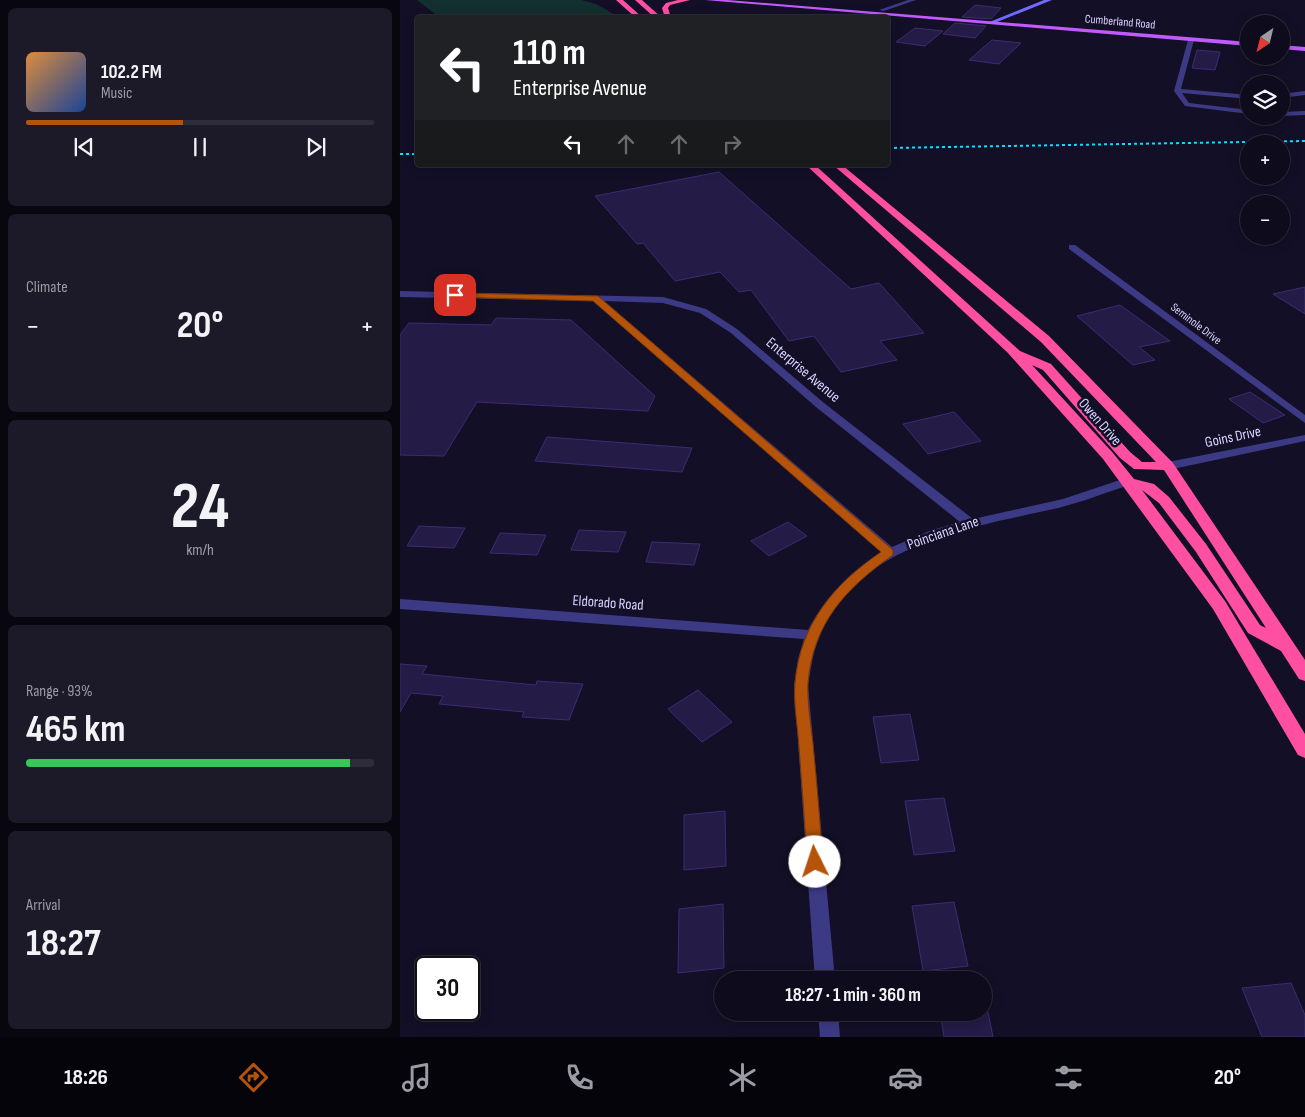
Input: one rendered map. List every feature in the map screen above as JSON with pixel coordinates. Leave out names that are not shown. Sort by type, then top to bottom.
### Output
[{"type":"highway","points":[[619,0],[636,15]]},
{"type":"highway","points":[[638,0],[656,15]]},
{"type":"highway","points":[[667,15],[665,8],[668,4],[687,0]]},
{"type":"highway","name":"Owen Drive","points":[[811,167],[1014,352],[1108,456],[1219,605],[1305,750]]},
{"type":"highway","name":"Owen Drive","points":[[839,167],[1045,339],[1168,466],[1305,674]]},
{"type":"highway","points":[[1014,352],[1047,366],[1125,455],[1140,466],[1168,466]]},
{"type":"highway","points":[[1126,482],[1149,487],[1164,500],[1201,548],[1254,630],[1287,647]]},
{"type":"main road","name":"Cumberland Road","points":[[708,0],[1240,43]]},
{"type":"main road","name":"Cumberland Road","points":[[759,0],[965,17],[990,23]]},
{"type":"main road","points":[[990,23],[1049,0]]},
{"type":"main road","points":[[1290,48],[1305,49]]},
{"type":"street","points":[[882,10],[913,0]]},
{"type":"street","points":[[1176,91],[1191,40]]},
{"type":"street","points":[[1176,91],[1240,97]]},
{"type":"street","points":[[1176,91],[1186,105],[1240,111]]},
{"type":"street","points":[[1290,95],[1305,93]]},
{"type":"street","points":[[1290,99],[1305,107]]},
{"type":"street","points":[[1290,114],[1305,113]]},
{"type":"street","name":"Seminole Drive","points":[[1072,247],[1305,420]]},
{"type":"street","name":"Enterprise Avenue","points":[[400,294],[663,300],[704,311],[734,331],[820,405],[969,522]]},
{"type":"street","points":[[595,298],[889,552]]},
{"type":"street","name":"Goins Drive","points":[[1168,466],[1305,438]]},
{"type":"street","name":"Poinciana Lane","points":[[824,971],[801,685],[806,654],[813,634],[823,615],[841,591],[863,570],[889,552],[948,528],[1059,504],[1126,482]]},
{"type":"street","name":"Eldorado Road","points":[[400,604],[813,634]]},
{"type":"street","points":[[829,1021],[830,1037]]},
{"type":"green space","points":[[417,0],[581,0],[596,4],[615,15],[436,15]]},
{"type":"building","points":[[975,5],[1001,8],[991,19],[962,17]]},
{"type":"building","points":[[955,23],[986,26],[975,38],[943,34]]},
{"type":"building","points":[[915,28],[943,31],[925,46],[896,42]]},
{"type":"building","points":[[992,40],[1021,43],[999,64],[969,60]]},
{"type":"building","points":[[1197,50],[1220,52],[1215,70],[1192,68]]},
{"type":"building","points":[[719,172],[851,289],[879,283],[924,333],[880,341],[897,360],[841,372],[814,336],[789,341],[751,290],[739,292],[720,272],[675,281],[643,243],[637,244],[595,196]]},
{"type":"building","points":[[1305,287],[1305,314],[1273,294]]},
{"type":"building","points":[[1120,305],[1170,341],[1139,347],[1155,360],[1133,365],[1077,316]]},
{"type":"building","points":[[496,318],[571,320],[655,396],[648,411],[477,402],[444,456],[400,455],[400,335],[409,323],[491,325]]},
{"type":"building","points":[[1250,392],[1285,415],[1263,423],[1229,399]]},
{"type":"building","points":[[954,412],[981,441],[928,454],[903,424]]},
{"type":"building","points":[[547,437],[692,448],[682,472],[535,461]]},
{"type":"building","points":[[788,522],[807,536],[769,556],[751,541]]},
{"type":"building","points":[[419,526],[465,528],[454,548],[407,546]]},
{"type":"building","points":[[579,530],[626,532],[618,552],[571,550]]},
{"type":"building","points":[[500,533],[546,535],[537,555],[490,553]]},
{"type":"building","points":[[652,542],[700,544],[694,565],[646,562]]},
{"type":"building","points":[[400,664],[427,666],[422,674],[536,685],[537,681],[583,684],[569,720],[522,717],[524,712],[439,704],[443,696],[411,693],[400,712]]},
{"type":"building","points":[[698,690],[732,722],[702,742],[668,709]]},
{"type":"building","points":[[910,714],[919,760],[881,763],[873,717]]},
{"type":"building","points":[[944,798],[955,851],[914,855],[905,801]]},
{"type":"building","points":[[725,811],[726,866],[684,870],[684,815]]},
{"type":"building","points":[[954,902],[968,966],[923,971],[912,906]]},
{"type":"building","points":[[723,904],[724,968],[678,973],[679,909]]},
{"type":"building","points":[[1291,983],[1305,1015],[1305,1037],[1262,1037],[1242,988]]},
{"type":"building","points":[[941,1021],[990,1021],[993,1037],[944,1037]]},
{"type":"railway","points":[[890,148],[1305,141]]},
{"type":"railway","points":[[400,154],[415,154]]},
{"type":"route","points":[[455,295],[595,298],[889,552],[863,570],[841,591],[823,615],[813,634],[806,654],[801,685],[815,862]]}]
